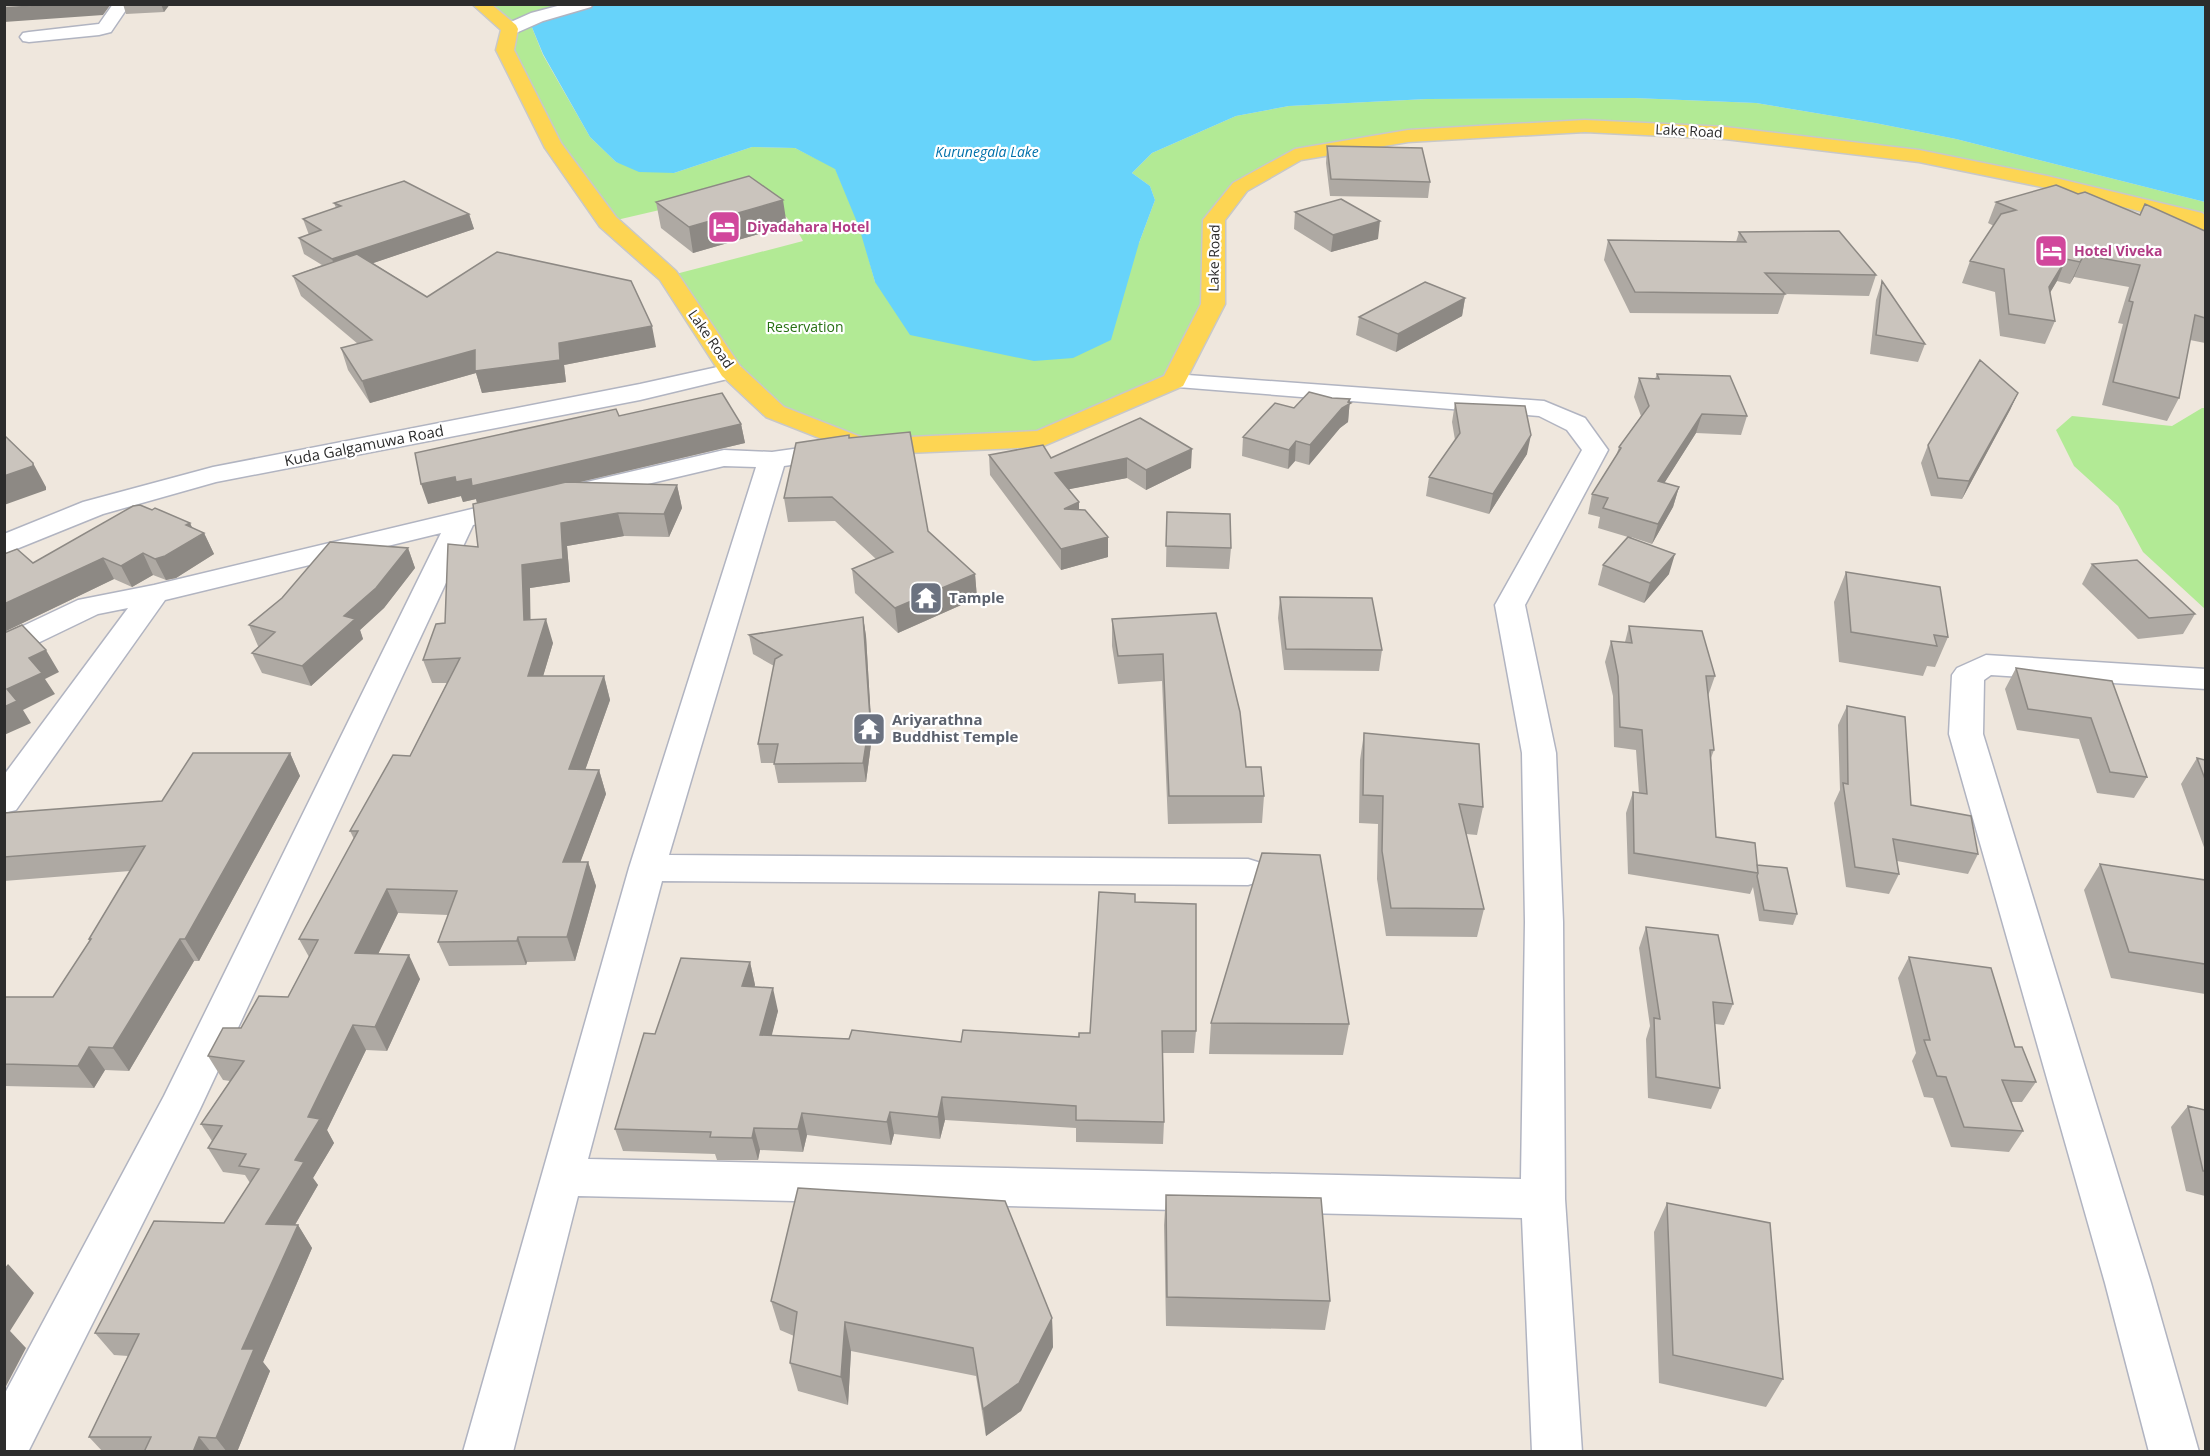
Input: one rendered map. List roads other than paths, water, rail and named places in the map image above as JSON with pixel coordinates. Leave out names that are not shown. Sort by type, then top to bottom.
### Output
[{"type":"main road","points":[[480,4],[510,29]]},
{"type":"main road","name":"Lake Road","points":[[510,29],[505,50],[552,144],[608,222],[668,276],[731,371],[775,412],[863,447],[1041,439],[1174,381],[1213,304],[1214,220],[1240,187],[1295,155],[1408,136],[1585,126],[1725,133],[1919,156],[2047,182],[2194,218],[2205,226]]},
{"type":"street","points":[[29,37],[105,28],[122,4]]},
{"type":"street","points":[[510,29],[537,17],[585,4]]},
{"type":"street","name":"Kuda Galgamuwa Road","points":[[4,545],[93,508],[213,476],[640,392],[731,371]]},
{"type":"street","points":[[1174,381],[1544,409],[1576,424],[1595,450],[1510,605],[1539,753],[1544,922],[1543,1199],[1557,1452]]},
{"type":"street","points":[[542,500],[724,458],[772,460],[863,447]]},
{"type":"street","points":[[488,1452],[561,1177],[647,868],[772,460]]},
{"type":"street","points":[[4,647],[89,607],[154,594],[507,508]]},
{"type":"street","points":[[4,1446],[179,1109],[462,519]]},
{"type":"street","points":[[4,801],[154,594]]},
{"type":"street","points":[[2174,1452],[2128,1283],[1966,734],[1968,675],[1986,665],[2205,679]]},
{"type":"street","points":[[647,868],[1248,872]]},
{"type":"street","points":[[561,1177],[1543,1199]]},
{"type":"water","name":"Kurunegala Lake","points":[[600,4],[2205,5],[2205,202],[1956,139],[1756,103],[1634,98],[1427,99],[1289,106],[1236,116],[1152,153],[1132,173],[1150,186],[1155,200],[1139,243],[1111,340],[1073,358],[1034,361],[910,335],[875,282],[859,227],[835,169],[795,148],[752,147],[674,173],[639,172],[616,162],[590,137],[543,54],[531,25],[572,10]]},
{"type":"place","name":"Diyadahara Hotel","points":[[724,227]]},
{"type":"place","name":"Hotel Viveka","points":[[2051,251]]},
{"type":"place","name":"Tample","points":[[926,598]]},
{"type":"place","name":"Ariyarathna Buddhist Temple","points":[[869,729]]},
{"type":"park label","name":"Reservation","points":[[805,327]]}]
